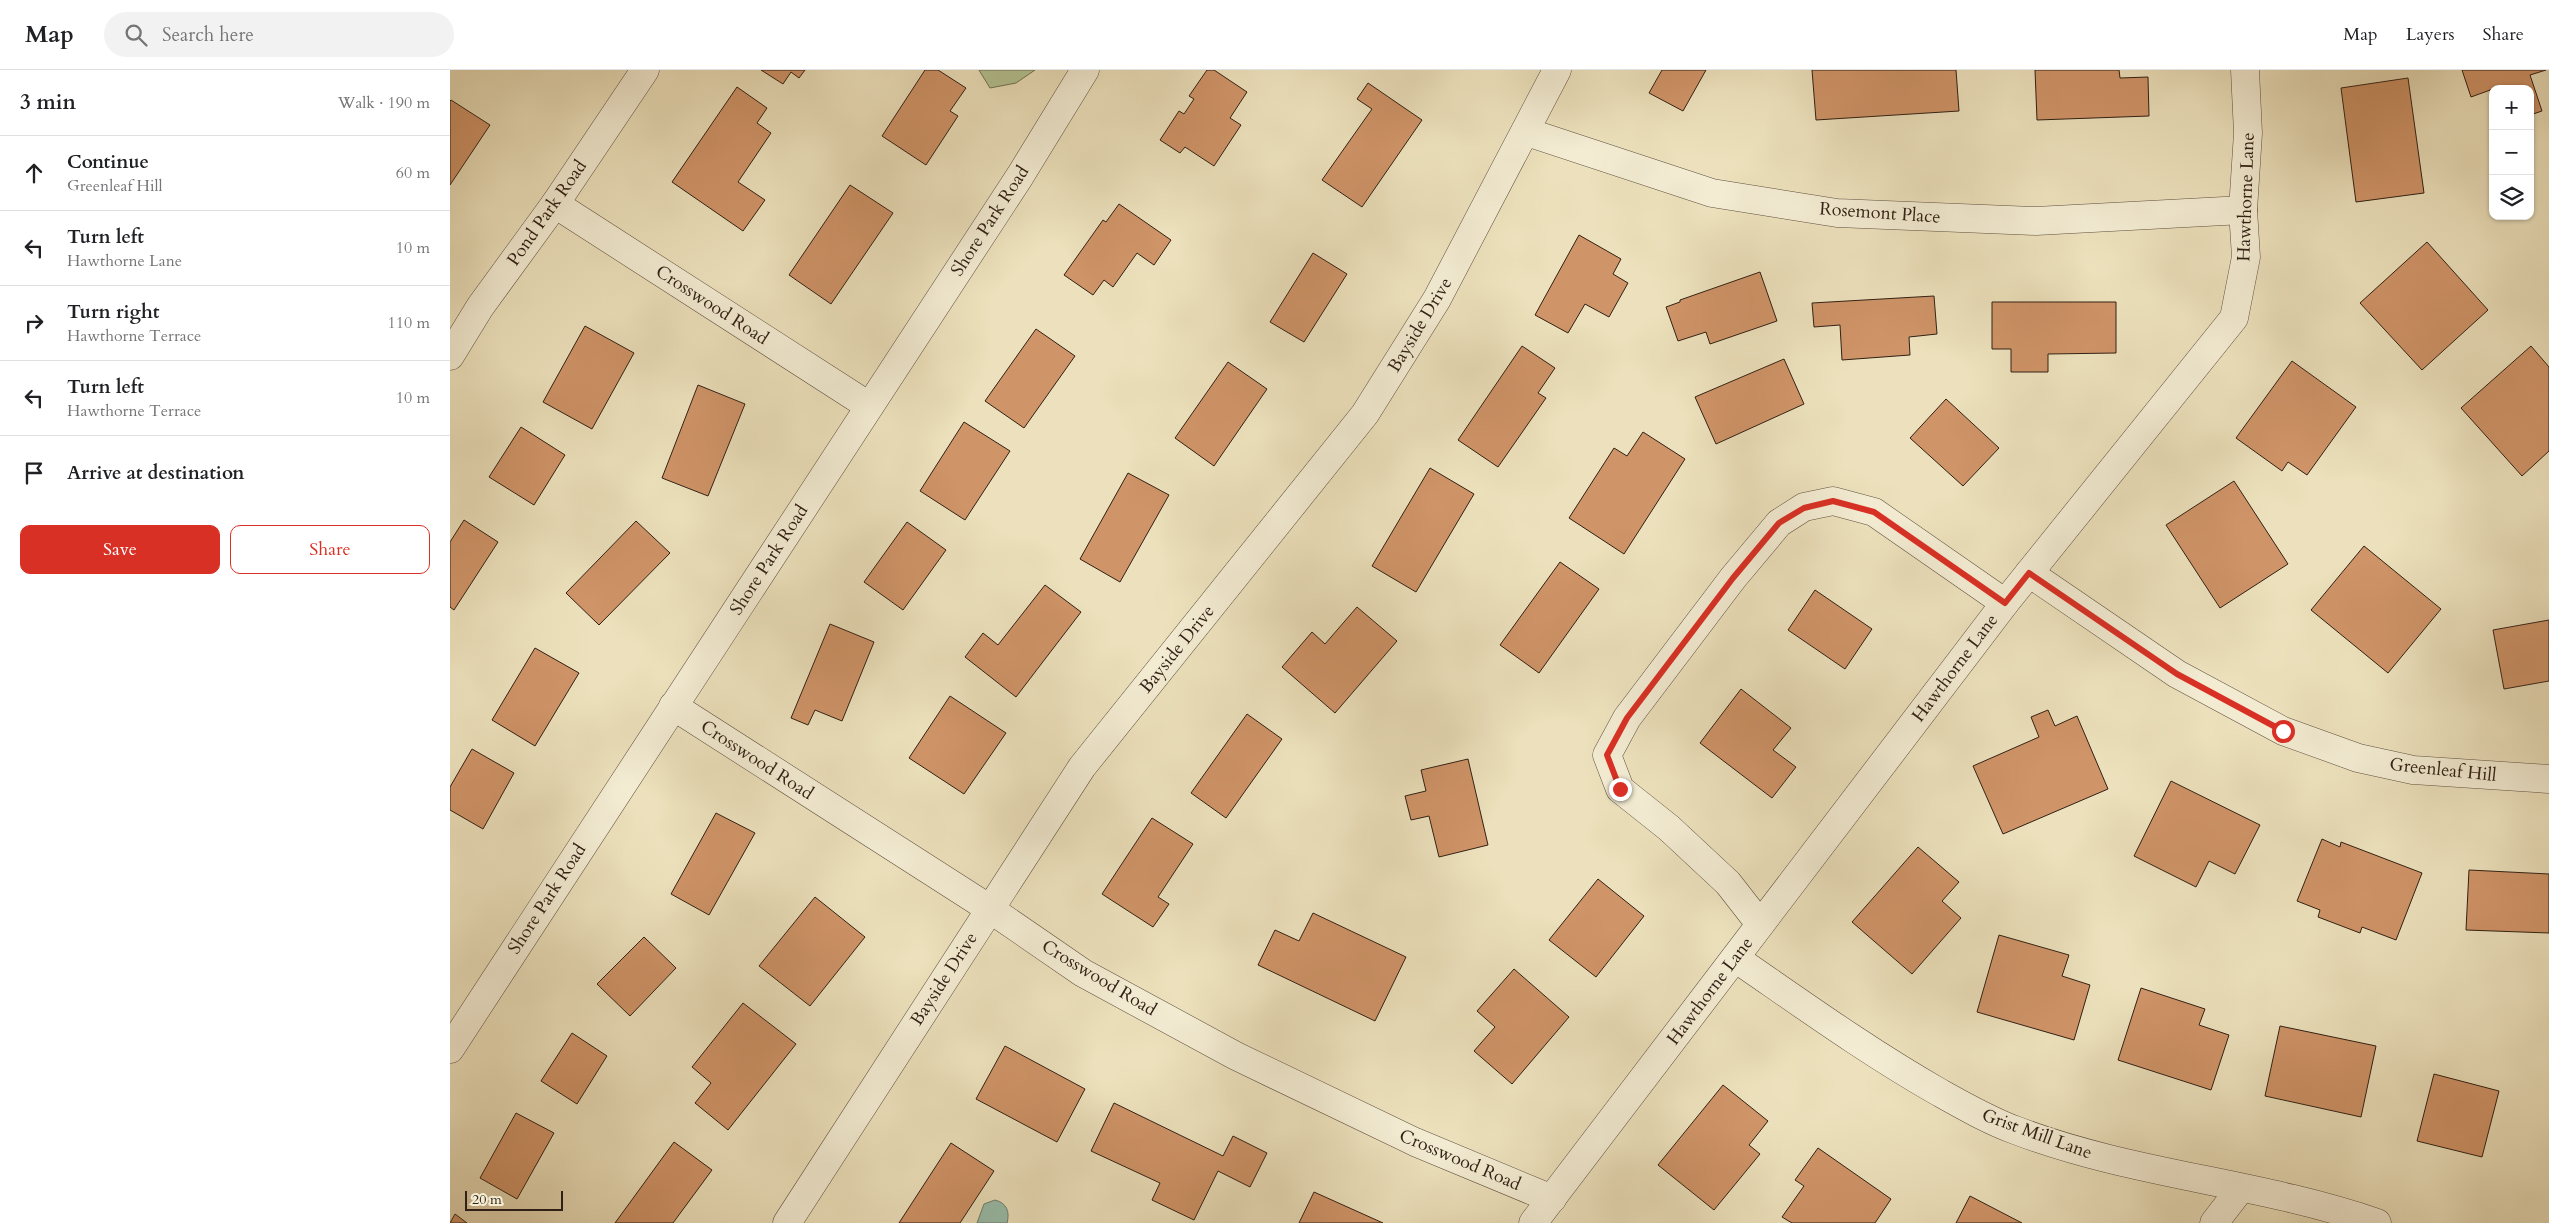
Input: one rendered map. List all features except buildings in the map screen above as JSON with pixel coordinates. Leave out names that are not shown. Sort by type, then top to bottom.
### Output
[{"type":"street","name":"Pond Park Road","points":[[450,356],[480,307],[555,204],[645,70]]},
{"type":"street","name":"Shore Park Road","points":[[450,1049],[1020,176],[1085,70]]},
{"type":"street","name":"Bayside Drive","points":[[787,1223],[1082,767],[1365,414],[1437,299],[1527,132],[1557,70]]},
{"type":"street","name":"Hawthorne Lane","points":[[1533,1223],[2005,603],[2234,318],[2246,257],[2243,210],[2248,133],[2245,70]]},
{"type":"street","name":"Rosemont Place","points":[[1527,132],[1712,193],[1837,213],[2036,221],[2243,210]]},
{"type":"street","name":"Crosswood Road","points":[[555,204],[869,406]]},
{"type":"street","points":[[1760,924],[1728,883],[1669,828],[1620,789],[1607,755],[1627,718],[1733,578],[1779,523],[1804,508],[1833,501],[1874,512],[2005,603]]},
{"type":"street","name":"Greenleaf Hill","points":[[2029,573],[2177,674],[2283,731],[2358,758],[2413,770],[2549,778]]},
{"type":"street","name":"Crosswood Road","points":[[673,706],[990,909],[1083,973],[1236,1056],[1415,1142],[1552,1199]]},
{"type":"street","name":"Grist Mill Lane","points":[[1735,958],[1883,1059],[1968,1108],[2013,1130],[2128,1164],[2338,1210],[2377,1223]]},
{"type":"street","points":[[2214,1223],[2241,1188]]},
{"type":"shaded area","points":[[979,70],[1035,70],[1016,83],[990,88]]},
{"type":"shaded area","points":[[995,1200],[1007,1208],[1007,1223],[977,1223],[984,1204]]},
{"type":"route","points":[[1620,789],[1607,755],[1627,718],[1733,578],[1779,523],[1804,508],[1833,501],[1874,512],[2005,603],[2029,573],[2177,674],[2283,731]]}]
